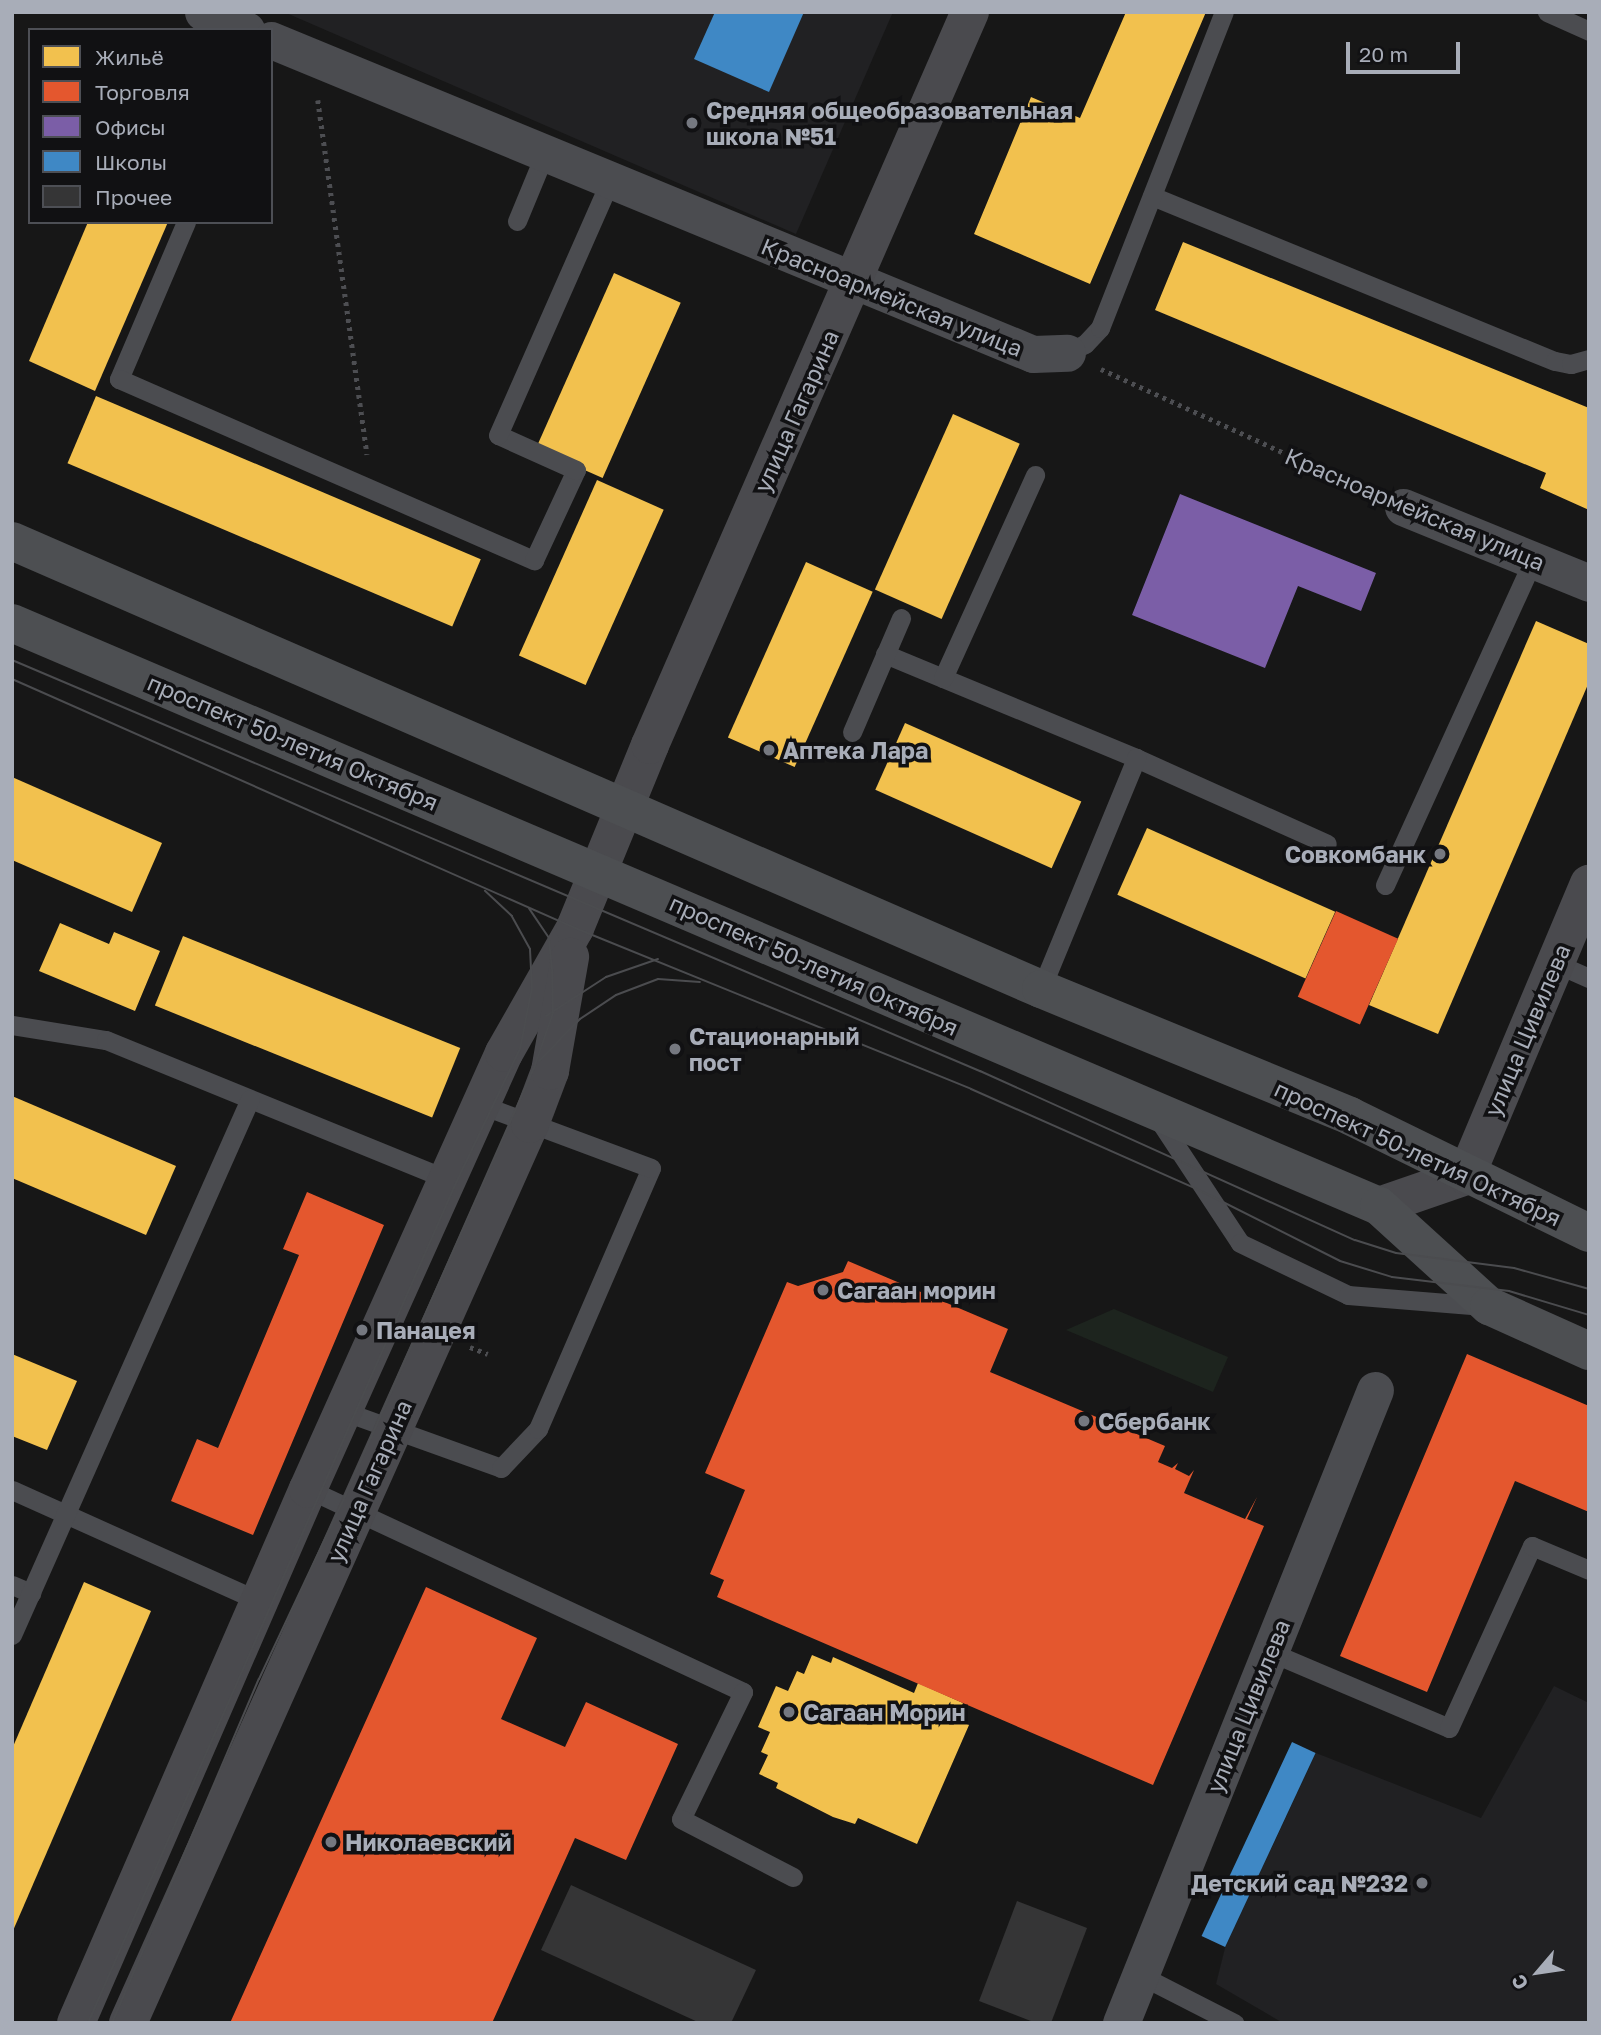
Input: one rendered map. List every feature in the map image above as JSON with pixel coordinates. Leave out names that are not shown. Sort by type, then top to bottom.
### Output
[{"type":"main road","name":"проспект 50-летия Октября","points":[[12,541],[1041,989],[1350,1116],[1466,1176],[1589,1233]]},
{"type":"main road","name":"проспект 50-летия Октября","points":[[12,623],[598,871],[1154,1113],[1378,1206],[1489,1306],[1589,1351]]},
{"type":"street","points":[[203,12],[241,28]]},
{"type":"street","name":"улица Гагарина","points":[[128,2023],[355,1507],[530,1124],[550,1070],[575,928],[623,809],[970,12]]},
{"type":"street","name":"Красноармейская улица","points":[[273,41],[852,282],[1033,354],[1067,353]]},
{"type":"street","name":"Красноармейская улица","points":[[1403,507],[1589,583]]},
{"type":"street","name":"улица Цивилева","points":[[1466,1176],[1572,971],[1589,884]]},
{"type":"street","points":[[76,2023],[308,1489],[505,1053],[575,928]]},
{"type":"street","points":[[1378,1206],[1466,1176]]},
{"type":"street","name":"улица Цивилева","points":[[1121,2023],[1375,1390]]},
{"type":"lane","points":[[1067,353],[1085,344],[1100,328],[1224,12]]},
{"type":"lane","points":[[1547,12],[1589,31]]},
{"type":"lane","points":[[517,221],[545,153]]},
{"type":"lane","points":[[185,224],[119,379],[534,560],[576,470],[498,435],[610,181]]},
{"type":"lane","points":[[1152,196],[1555,361],[1570,364],[1589,359]]},
{"type":"lane","points":[[943,678],[1035,475]]},
{"type":"lane","points":[[1385,885],[1533,560]]},
{"type":"lane","points":[[852,732],[901,618]]},
{"type":"lane","points":[[885,654],[1136,758],[1327,844]]},
{"type":"lane","points":[[1041,989],[1136,758]]},
{"type":"lane","points":[[12,1025],[106,1040],[449,1180]]},
{"type":"lane","points":[[12,1635],[250,1099]]},
{"type":"lane","points":[[343,1411],[501,1468],[538,1429],[650,1168],[482,1105]]},
{"type":"lane","points":[[1154,1113],[1240,1243],[1348,1295],[1489,1306]]},
{"type":"lane","points":[[308,1489],[355,1507],[743,1692],[681,1819],[793,1877]]},
{"type":"lane","points":[[12,1490],[261,1602]]},
{"type":"lane","points":[[1269,1651],[1450,1728],[1532,1546],[1589,1570]]},
{"type":"lane","points":[[12,1585],[31,1593]]},
{"type":"lane","points":[[1140,1975],[1234,2023]]},
{"type":"path","points":[[312,57],[372,490]]},
{"type":"path","name":"Красноармейская улица","points":[[1067,353],[1403,507]]},
{"type":"shaded area","name":"Средняя общеобразовательная школа №51","points":[[284,12],[893,12],[796,234]]},
{"type":"shaded area","points":[[1114,1309],[1228,1357],[1213,1392],[1066,1330]]},
{"type":"shaded area","name":"Детский сад №232","points":[[1554,1686],[1589,1703],[1589,2023],[1283,2023],[1216,1984],[1225,1948],[1316,1753],[1481,1818]]},
{"type":"building: Жильё","points":[[1126,12],[1206,12],[1090,284],[974,234],[1031,97],[1080,118]]},
{"type":"building: Жильё","points":[[87,224],[167,224],[95,391],[29,361]]},
{"type":"building: Жильё","points":[[1183,242],[1589,408],[1589,510],[1540,488],[1546,473],[1155,310]]},
{"type":"building: Жильё","points":[[614,273],[681,303],[603,478],[536,448]]},
{"type":"building: Жильё","points":[[96,396],[481,559],[452,627],[67,463]]},
{"type":"building: Жильё","points":[[953,414],[1020,444],[942,619],[875,589]]},
{"type":"building: Жильё","points":[[597,480],[664,510],[586,685],[519,655]]},
{"type":"building: Жильё","points":[[806,562],[873,592],[795,767],[728,737]]},
{"type":"building: Жильё","points":[[1536,621],[1589,644],[1589,682],[1438,1034],[1369,1005]]},
{"type":"building: Жильё","points":[[905,723],[1081,802],[1052,868],[875,790]]},
{"type":"building: Жильё","points":[[12,777],[162,843],[132,912],[12,860]]},
{"type":"building: Жильё","points":[[1147,828],[1335,912],[1305,978],[1117,895]]},
{"type":"building: Жильё","points":[[60,923],[109,944],[114,932],[160,951],[135,1011],[39,971]]},
{"type":"building: Жильё","points":[[183,936],[460,1048],[432,1118],[155,1006]]},
{"type":"building: Жильё","points":[[12,1096],[176,1166],[146,1235],[12,1178]]},
{"type":"building: Жильё","points":[[12,1354],[77,1381],[47,1450],[12,1436]]},
{"type":"building: Жильё","points":[[84,1582],[151,1611],[12,1933],[12,1749]]},
{"type":"building: Жильё","points":[[812,1655],[831,1663],[833,1657],[914,1693],[918,1683],[963,1703],[956,1719],[969,1725],[917,1844],[858,1818],[855,1824],[833,1817],[776,1788],[778,1783],[759,1774],[768,1755],[761,1752],[770,1732],[758,1727],[776,1686],[788,1691],[797,1671],[804,1674]]},
{"type":"building: Торговля","points":[[1336,911],[1398,939],[1360,1025],[1298,997]]},
{"type":"building: Торговля","points":[[307,1192],[384,1225],[253,1535],[171,1501],[197,1439],[218,1448],[299,1255],[283,1249]]},
{"type":"building: Торговля","points":[[848,1261],[1008,1329],[990,1372],[1165,1446],[1158,1462],[1172,1468],[1178,1463],[1175,1469],[1189,1476],[1194,1470],[1184,1493],[1245,1519],[1257,1497],[1247,1519],[1264,1526],[1153,1785],[717,1597],[724,1580],[710,1574],[745,1490],[705,1473],[787,1282],[798,1286],[843,1272]]},
{"type":"building: Торговля","points":[[1467,1354],[1589,1406],[1589,1512],[1515,1481],[1427,1692],[1340,1656]]},
{"type":"building: Торговля","points":[[426,1587],[537,1638],[501,1719],[565,1747],[586,1702],[678,1744],[626,1860],[575,1838],[492,2023],[230,2023]]},
{"type":"building: Офисы","points":[[1180,494],[1376,573],[1361,611],[1298,586],[1265,668],[1132,615]]},
{"type":"building: Школы","name":"Средняя общеобразовательная школа №51","points":[[715,12],[804,12],[769,92],[694,59]]},
{"type":"building: Школы","points":[[1292,1742],[1316,1753],[1225,1947],[1202,1936]]},
{"type":"building: Прочее","points":[[571,1885],[756,1970],[731,2023],[700,2023],[541,1950]]},
{"type":"building: Прочее","points":[[1017,1901],[1087,1928],[1051,2023],[1036,2023],[979,2001]]},
{"type":"tram line","points":[[12,660],[980,1071],[1355,1240],[1396,1253],[1514,1268],[1589,1289]]},
{"type":"tram line","points":[[12,679],[575,928],[971,1089],[1203,1192],[1340,1261],[1392,1277],[1509,1291],[1589,1315]]},
{"type":"tram line","points":[[88,2023],[455,1185],[520,1049],[532,988],[530,949],[512,916],[485,891]]},
{"type":"tram line","points":[[112,2023],[259,1679],[342,1503],[535,1065],[553,1013],[552,969],[549,938],[529,908]]},
{"type":"tram line","points":[[546,1016],[606,977],[658,959]]},
{"type":"tram line","points":[[539,1061],[580,1019],[616,995],[658,979],[700,982]]},
{"type":"place","name":"Средняя общеобразовательная школа №51","points":[[692,123]]},
{"type":"place","name":"Аптека Лара","points":[[769,750]]},
{"type":"place","name":"Совкомбанк","points":[[1440,854]]},
{"type":"place","name":"Стационарный пост","points":[[675,1049]]},
{"type":"place","name":"Сагаан морин","points":[[823,1290]]},
{"type":"place","name":"Панацея","points":[[362,1330]]},
{"type":"place","name":"Сбербанк","points":[[1084,1421]]},
{"type":"place","name":"Сагаан Морин","points":[[789,1712]]},
{"type":"place","name":"Николаевский","points":[[331,1842]]},
{"type":"place","name":"Детский сад №232","points":[[1422,1883]]}]
